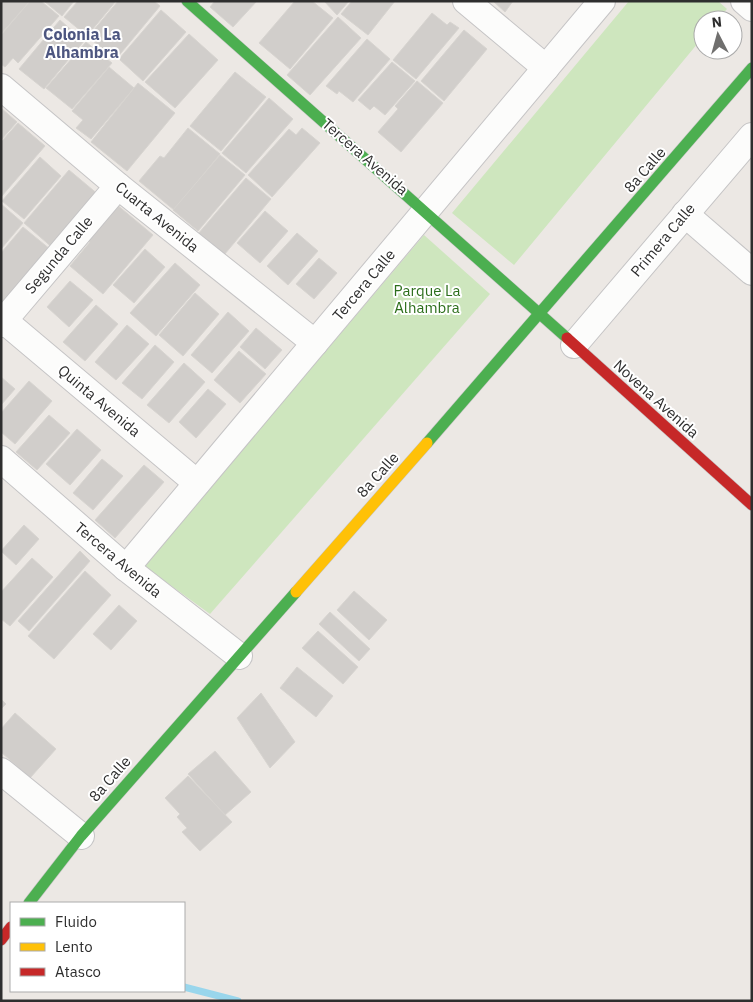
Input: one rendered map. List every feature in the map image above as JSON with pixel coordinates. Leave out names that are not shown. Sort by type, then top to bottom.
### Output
[{"type":"street","name":"Tercera Avenida","points":[[187,1],[426,211],[540,315]]},
{"type":"street","points":[[466,1],[546,68]]},
{"type":"street","name":"Tercera Calle","points":[[126,568],[602,1]]},
{"type":"street","points":[[744,1],[752,8]]},
{"type":"street","name":"8a Calle","points":[[30,902],[80,836],[540,315],[752,68]]},
{"type":"street","name":"Cuarta Avenida","points":[[1,87],[118,186],[315,343]]},
{"type":"street","name":"Primera Calle","points":[[574,345],[752,136]]},
{"type":"street","name":"Segunda Calle","points":[[2,321],[118,186]]},
{"type":"street","points":[[685,214],[752,272]]},
{"type":"street","name":"Novena Avenida","points":[[540,315],[752,505]]},
{"type":"street","name":"Quinta Avenida","points":[[2,321],[197,483]]},
{"type":"street","name":"Tercera Avenida","points":[[1,459],[126,568],[239,656]]},
{"type":"street","points":[[1,771],[80,836]]},
{"type":"street","points":[[1,940],[10,928]]},
{"type":"green space","points":[[629,1],[718,1],[727,9],[693,10],[693,49],[514,265],[452,213]]},
{"type":"green space","name":"Parque La Alhambra","points":[[424,235],[490,294],[210,614],[144,566]]},
{"type":"building","points":[[1,1],[30,1],[1,34]]},
{"type":"building","points":[[30,1],[41,1],[59,16],[18,63],[13,58],[5,67],[1,64],[1,35]]},
{"type":"building","points":[[44,1],[74,1],[62,16]]},
{"type":"building","points":[[78,1],[116,1],[87,36],[64,17]]},
{"type":"building","points":[[118,1],[154,1],[160,6],[116,59],[88,37]]},
{"type":"building","points":[[215,1],[257,1],[233,27],[210,7]]},
{"type":"building","points":[[295,1],[312,1],[333,18],[290,69],[259,43]]},
{"type":"building","points":[[324,1],[349,1],[337,15]]},
{"type":"building","points":[[352,1],[395,1],[368,35],[341,14]]},
{"type":"building","points":[[493,1],[513,1],[505,12]]},
{"type":"building","points":[[161,10],[186,32],[143,81],[119,59]]},
{"type":"building","points":[[432,13],[447,25],[450,22],[459,28],[416,79],[393,60]]},
{"type":"building","points":[[338,17],[361,38],[310,95],[287,75]]},
{"type":"building","points":[[60,20],[84,41],[44,89],[19,69]]},
{"type":"building","points":[[464,30],[487,49],[444,101],[421,81]]},
{"type":"building","points":[[189,34],[218,60],[175,108],[145,82]]},
{"type":"building","points":[[367,39],[390,59],[353,102],[339,91],[337,94],[326,86]]},
{"type":"building","points":[[86,42],[112,63],[72,109],[46,88]]},
{"type":"building","points":[[392,62],[415,81],[385,115],[374,106],[370,110],[358,100]]},
{"type":"building","points":[[109,67],[134,88],[91,139],[76,128],[83,120],[72,111]]},
{"type":"building","points":[[235,72],[266,97],[221,151],[190,126]]},
{"type":"building","points":[[417,81],[443,103],[401,152],[378,132],[398,109],[395,106]]},
{"type":"building","points":[[138,83],[175,113],[127,171],[91,142]]},
{"type":"building","points":[[269,98],[293,119],[246,173],[222,153]]},
{"type":"building","points":[[1,108],[17,122],[1,140]]},
{"type":"building","points":[[18,123],[45,146],[1,197],[1,142]]},
{"type":"building","points":[[188,128],[220,154],[174,210],[139,181],[160,156],[164,158]]},
{"type":"building","points":[[302,128],[320,143],[272,197],[248,175],[289,129],[296,135]]},
{"type":"building","points":[[220,155],[245,175],[198,231],[173,210]]},
{"type":"building","points":[[40,157],[61,176],[24,219],[2,201]]},
{"type":"building","points":[[69,170],[100,196],[54,249],[24,223]]},
{"type":"building","points":[[246,178],[271,199],[224,255],[198,234]]},
{"type":"building","points":[[1,204],[23,223],[1,249]]},
{"type":"building","points":[[116,204],[153,235],[103,294],[70,266],[90,242],[86,239]]},
{"type":"building","points":[[265,211],[288,231],[260,263],[237,243]]},
{"type":"building","points":[[23,227],[51,250],[6,306],[1,302],[1,253]]},
{"type":"building","points":[[297,233],[318,251],[288,285],[267,266]]},
{"type":"building","points":[[145,249],[165,267],[134,303],[113,285]]},
{"type":"building","points":[[319,258],[337,273],[314,299],[296,284]]},
{"type":"building","points":[[175,263],[200,285],[156,336],[130,313]]},
{"type":"building","points":[[70,281],[93,300],[69,327],[47,307]]},
{"type":"building","points":[[195,293],[219,314],[183,356],[159,335]]},
{"type":"building","points":[[96,305],[118,324],[85,361],[63,342]]},
{"type":"building","points":[[228,312],[249,331],[212,373],[191,355]]},
{"type":"building","points":[[127,325],[149,344],[116,380],[95,362]]},
{"type":"building","points":[[256,328],[282,350],[265,369],[240,347]]},
{"type":"building","points":[[155,345],[174,362],[142,399],[122,383]]},
{"type":"building","points":[[239,351],[266,374],[240,403],[214,380]]},
{"type":"building","points":[[184,363],[205,382],[169,423],[147,405]]},
{"type":"building","points":[[1,377],[15,389],[1,405]]},
{"type":"building","points":[[29,381],[52,401],[15,444],[1,432],[1,413]]},
{"type":"building","points":[[208,389],[226,404],[196,438],[179,422]]},
{"type":"building","points":[[49,415],[70,433],[37,470],[16,452]]},
{"type":"building","points":[[77,429],[101,450],[70,485],[46,464]]},
{"type":"building","points":[[102,459],[123,476],[93,510],[73,493]]},
{"type":"building","points":[[144,465],[164,482],[115,538],[95,520]]},
{"type":"building","points":[[24,525],[39,539],[16,565],[1,551]]},
{"type":"building","points":[[80,551],[90,561],[29,631],[18,621]]},
{"type":"building","points":[[32,558],[53,577],[10,626],[1,619],[1,592]]},
{"type":"building","points":[[85,571],[111,595],[54,659],[28,636]]},
{"type":"building","points":[[354,591],[387,620],[369,640],[337,610]]},
{"type":"building","points":[[119,605],[137,621],[111,650],[93,634]]},
{"type":"building","points":[[330,612],[370,649],[359,661],[319,624]]},
{"type":"building","points":[[318,631],[358,667],[343,684],[302,648]]},
{"type":"building","points":[[297,667],[333,696],[316,717],[280,688]]},
{"type":"building","points":[[261,693],[295,742],[270,768],[237,718]]},
{"type":"building","points":[[1,699],[6,704],[1,709]]},
{"type":"building","points":[[15,713],[56,749],[30,778],[1,752],[1,729]]},
{"type":"building","points":[[215,751],[251,792],[225,815],[188,774]]},
{"type":"building","points":[[188,776],[232,822],[200,851],[182,832],[187,828],[177,817],[180,814],[165,798]]},
{"type":"waterway","points":[[185,987],[238,1001]]},
{"type":"traffic: fast","points":[[187,1],[567,338]]},
{"type":"traffic: fast","points":[[427,443],[752,68]]},
{"type":"traffic: fast","points":[[30,902],[81,836],[296,592]]},
{"type":"traffic: slow","points":[[296,592],[427,443]]},
{"type":"traffic: jam","points":[[567,338],[752,505]]},
{"type":"traffic: jam","points":[[1,940],[10,928]]},
{"type":"district","name":"Colonia La Alhambra","points":[[82,43]]}]
